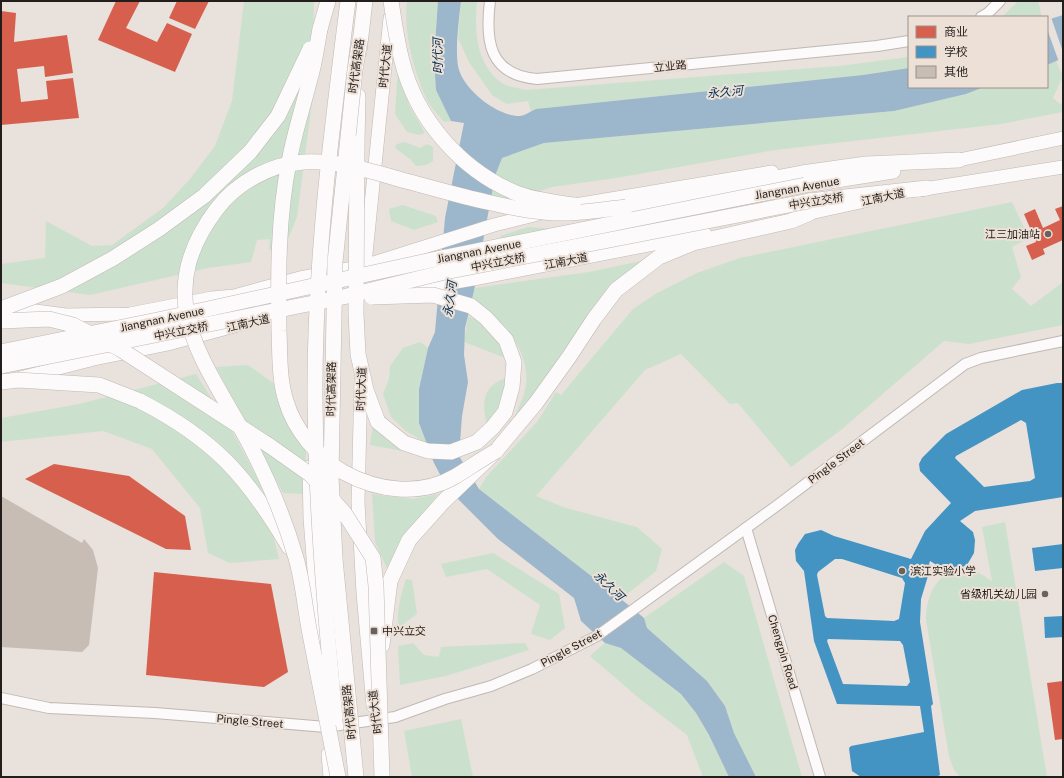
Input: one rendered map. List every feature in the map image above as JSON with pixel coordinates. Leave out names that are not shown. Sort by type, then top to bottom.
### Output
[{"type":"highway","points":[[328,1],[320,28],[311,78],[296,125],[288,164],[283,211],[278,309],[280,360],[286,401],[298,426],[314,449],[335,468],[355,479],[386,489],[409,490],[433,485],[456,477],[496,451]]},
{"type":"highway","name":"时代高架路","points":[[339,777],[322,575],[315,400],[320,251],[348,1]]},
{"type":"highway","name":"时代高架路","points":[[356,777],[335,560],[331,476],[335,262],[353,86],[365,1]]},
{"type":"highway","points":[[392,1],[402,62],[414,95],[429,122],[449,147],[472,167],[493,181],[517,193],[550,202],[586,206],[626,207]]},
{"type":"highway","points":[[1,308],[62,286],[112,259],[159,229],[204,196],[250,152],[278,116],[320,28]]},
{"type":"highway","points":[[343,297],[351,297],[358,297],[374,297],[433,295],[471,306],[486,318],[506,340],[514,362],[512,387],[505,412],[493,428],[476,442],[451,452],[428,451],[404,443],[378,422],[366,390],[358,354],[356,314],[356,298],[356,290],[356,211],[360,40]]},
{"type":"highway","name":"Jiangnan Avenue","points":[[1,352],[449,257],[804,179],[959,160]]},
{"type":"highway","points":[[339,777],[296,559],[278,506],[252,448],[209,373],[193,340],[185,309],[186,271],[190,257],[202,228],[219,206],[239,186],[261,174],[281,166],[303,162],[318,162],[368,170],[486,202],[535,211],[570,213],[626,207],[804,179]]},
{"type":"highway","name":"中兴立交桥","points":[[1,366],[343,297],[453,271],[809,207],[927,188]]},
{"type":"highway","points":[[379,672],[390,581],[409,540],[442,502],[496,451],[536,403],[616,290],[659,257],[693,243],[791,221],[809,207]]},
{"type":"highway","points":[[1,321],[49,319],[73,325],[120,348],[270,446],[311,475],[345,514],[373,558],[376,586],[382,777]]},
{"type":"highway","points":[[1,382],[18,380],[99,385],[140,401],[168,415],[199,435],[242,477],[262,503],[296,559]]},
{"type":"main road","points":[[330,777],[310,518],[308,346],[314,277],[314,245],[341,1]]},
{"type":"main road","name":"时代大道","points":[[385,777],[375,720],[363,593],[358,502],[364,266],[392,1]]},
{"type":"main road","name":"Jiangnan Avenue","points":[[1,308],[66,315],[130,314],[212,298],[234,296],[300,278],[314,277],[364,266],[494,225],[576,203],[820,164],[959,160],[1063,138]]},
{"type":"main road","points":[[927,188],[1063,167]]},
{"type":"main road","name":"江南大道","points":[[1,382],[94,359],[168,344],[236,325],[311,309],[363,295],[397,292],[479,278],[809,207]]},
{"type":"main road","points":[[234,296],[251,309],[236,325]]},
{"type":"street","name":"立业路","points":[[490,1],[487,24],[490,47],[497,59],[503,66],[525,78],[537,80],[870,47],[908,41]]},
{"type":"street","points":[[983,16],[1000,1]]},
{"type":"street","name":"Pingle Street","points":[[1,698],[49,708],[156,713],[326,727],[395,717],[445,699],[491,686],[532,669],[597,636],[746,528],[965,364],[981,358],[1063,341]]},
{"type":"street","name":"Chengpin Road","points":[[746,528],[820,777]]},
{"type":"green space","points":[[244,1],[314,1],[312,102],[297,217],[284,249],[269,250],[270,239],[257,240],[251,262],[208,268],[90,295],[1,283],[1,264],[45,258],[46,221],[92,246],[112,245],[163,208],[190,179],[215,146],[232,101]]},
{"type":"green space","points":[[407,1],[438,1],[434,59],[436,90],[451,121],[444,122],[427,100],[422,89],[414,65],[408,39],[406,13]]},
{"type":"green space","points":[[461,1],[477,1],[476,24],[482,57],[493,75],[502,83],[526,90],[839,66],[908,57],[908,68],[863,75],[536,109],[531,112],[528,101],[507,104],[492,95],[469,62],[458,38]]},
{"type":"green space","points":[[1018,1],[1038,1],[1042,16],[1003,16]]},
{"type":"green space","points":[[1056,61],[1063,76],[1053,98],[1063,106],[1063,112],[1001,124],[775,150],[616,178],[552,187],[488,208],[495,176],[502,158],[544,143],[894,111],[966,94],[981,88],[1048,88],[1048,65]]},
{"type":"green space","points":[[398,68],[409,105],[425,133],[419,135],[407,132],[395,114]]},
{"type":"green space","points":[[405,142],[420,148],[427,144],[433,147],[433,161],[426,165],[416,166],[410,159],[395,148],[397,144]]},
{"type":"green space","points":[[1012,202],[1029,238],[1012,247],[1021,277],[1012,289],[1031,306],[1063,282],[1063,325],[969,344],[944,341],[841,430],[791,467],[738,403],[730,404],[681,354],[645,370],[536,496],[566,508],[637,527],[662,549],[656,571],[621,599],[479,489],[487,476],[537,422],[556,392],[561,395],[633,309],[657,293],[697,273],[740,258]]},
{"type":"green space","points":[[403,205],[436,216],[438,222],[414,230],[391,221],[389,209]]},
{"type":"green space","points":[[528,227],[554,229],[502,243],[500,236]]},
{"type":"green space","points":[[646,260],[587,318],[526,409],[514,419],[523,397],[526,384],[526,371],[523,358],[511,335],[493,316],[472,301],[475,288],[589,272]]},
{"type":"green space","points":[[468,316],[488,328],[493,333],[503,345],[508,359],[464,342]]},
{"type":"green space","points":[[420,342],[428,348],[419,389],[419,423],[426,443],[406,431],[391,417],[383,394],[389,379],[390,366],[403,348]]},
{"type":"green space","points":[[248,365],[280,388],[306,448],[305,494],[283,493],[216,367]]},
{"type":"green space","points":[[196,374],[231,429],[260,483],[279,559],[230,563],[208,553],[200,508],[152,449],[103,431],[1,442],[1,418],[79,404]]},
{"type":"green space","points":[[509,378],[503,411],[487,424],[484,408],[486,395],[494,384]]},
{"type":"green space","points":[[374,417],[387,437],[403,451],[370,445]]},
{"type":"green space","points":[[372,494],[413,499],[438,494],[406,536],[389,573],[375,542]]},
{"type":"green space","points":[[1005,522],[1047,777],[1026,777],[1025,775],[1023,777],[960,777],[954,770],[949,756],[926,620],[927,610],[936,584],[942,577],[950,572],[970,570],[979,573],[992,581],[982,527]]},
{"type":"green space","points":[[493,553],[559,594],[565,628],[550,640],[531,634],[540,605],[487,569],[446,577],[441,564]]},
{"type":"green space","points":[[724,562],[744,576],[802,777],[756,777],[734,733],[725,706],[707,681],[647,628],[644,618]]},
{"type":"green space","points":[[406,579],[412,580],[417,614],[402,627],[398,626],[398,614]]},
{"type":"green space","points":[[413,643],[424,655],[439,657],[441,647],[525,643],[529,650],[446,676],[400,685],[398,646]]},
{"type":"green space","points":[[605,643],[621,648],[681,694],[696,713],[709,735],[729,777],[703,777],[687,735],[640,699],[590,656]]},
{"type":"green space","points":[[461,719],[473,777],[412,777],[404,731]]},
{"type":"water","points":[[438,1],[461,1],[457,59],[461,75],[466,84],[482,100],[510,115],[521,116],[536,109],[863,75],[908,68],[908,88],[981,88],[966,94],[894,111],[544,143],[502,158],[495,176],[474,291],[465,328],[464,355],[468,382],[462,416],[459,456],[479,489],[644,618],[647,628],[707,681],[725,706],[734,733],[756,777],[729,777],[709,735],[696,713],[681,694],[621,648],[605,643],[581,621],[574,598],[498,539],[447,488],[434,463],[419,423],[419,389],[428,348],[435,332],[445,218],[464,123],[451,121],[436,90],[434,59]]},
{"type":"water","points":[[1063,15],[1063,58],[1048,65],[1048,20]]},
{"type":"pier","points":[[1051,17],[1063,52],[1063,60],[1059,62],[1048,32],[1048,18]]},
{"type":"building: 商业","points":[[116,1],[140,1],[126,28],[157,42],[167,23],[192,34],[175,72],[98,40]]},
{"type":"building: 商业","points":[[177,1],[209,1],[195,29],[169,18]]},
{"type":"building: 商业","points":[[1,11],[16,13],[14,42],[67,35],[73,73],[45,77],[44,66],[17,69],[21,102],[48,99],[46,81],[73,78],[79,118],[1,125]]},
{"type":"building: 商业","name":"江三加油站","points":[[1063,206],[1063,240],[1043,249],[1045,254],[1032,260],[1026,246],[1036,242],[1024,214],[1035,209],[1043,228],[1060,220],[1055,209]]},
{"type":"building: 商业","points":[[54,464],[129,476],[185,516],[191,550],[166,549],[25,479]]},
{"type":"building: 商业","points":[[154,572],[271,584],[288,672],[264,687],[146,675]]},
{"type":"building: 商业","points":[[1063,681],[1063,739],[1055,740],[1047,683]]},
{"type":"building: 学校","points":[[1063,383],[1063,497],[975,511],[960,521],[973,532],[975,540],[974,553],[967,565],[956,570],[945,570],[930,561],[929,564],[931,566],[921,599],[920,622],[933,704],[931,706],[940,775],[936,777],[861,777],[852,771],[849,748],[851,746],[924,732],[920,706],[837,704],[814,641],[804,571],[796,561],[795,550],[805,534],[821,530],[834,536],[911,559],[925,531],[951,503],[920,471],[919,464],[922,458],[946,434],[1022,390]],"holes":[[[1021,420],[1026,423],[1035,478],[1030,481],[984,487],[955,458],[956,456]],[[835,559],[842,559],[902,578],[905,583],[899,619],[894,621],[827,618],[825,616],[817,575],[818,572]],[[828,639],[900,641],[903,645],[910,682],[907,686],[843,684],[827,641]]]},
{"type":"building: 学校","points":[[1063,544],[1063,568],[1035,571],[1032,548]]},
{"type":"building: 学校","points":[[1063,616],[1063,637],[1045,638],[1044,617]]},
{"type":"building: 其他","points":[[1,496],[82,543],[84,539],[93,550],[98,568],[89,645],[82,652],[1,647]]},
{"type":"place","name":"江三加油站","points":[[1048,234]]},
{"type":"place","name":"滨江实验小学","points":[[902,571]]},
{"type":"place","name":"省级机关幼儿园","points":[[1045,594]]},
{"type":"place","name":"中兴立交","points":[[374,631]]},
{"type":"water label","name":"时代河","points":[[438,56]]},
{"type":"water label","name":"永久河","points":[[725,92]]},
{"type":"water label","name":"永久河","points":[[450,299]]},
{"type":"water label","name":"永久河","points":[[609,586]]}]
